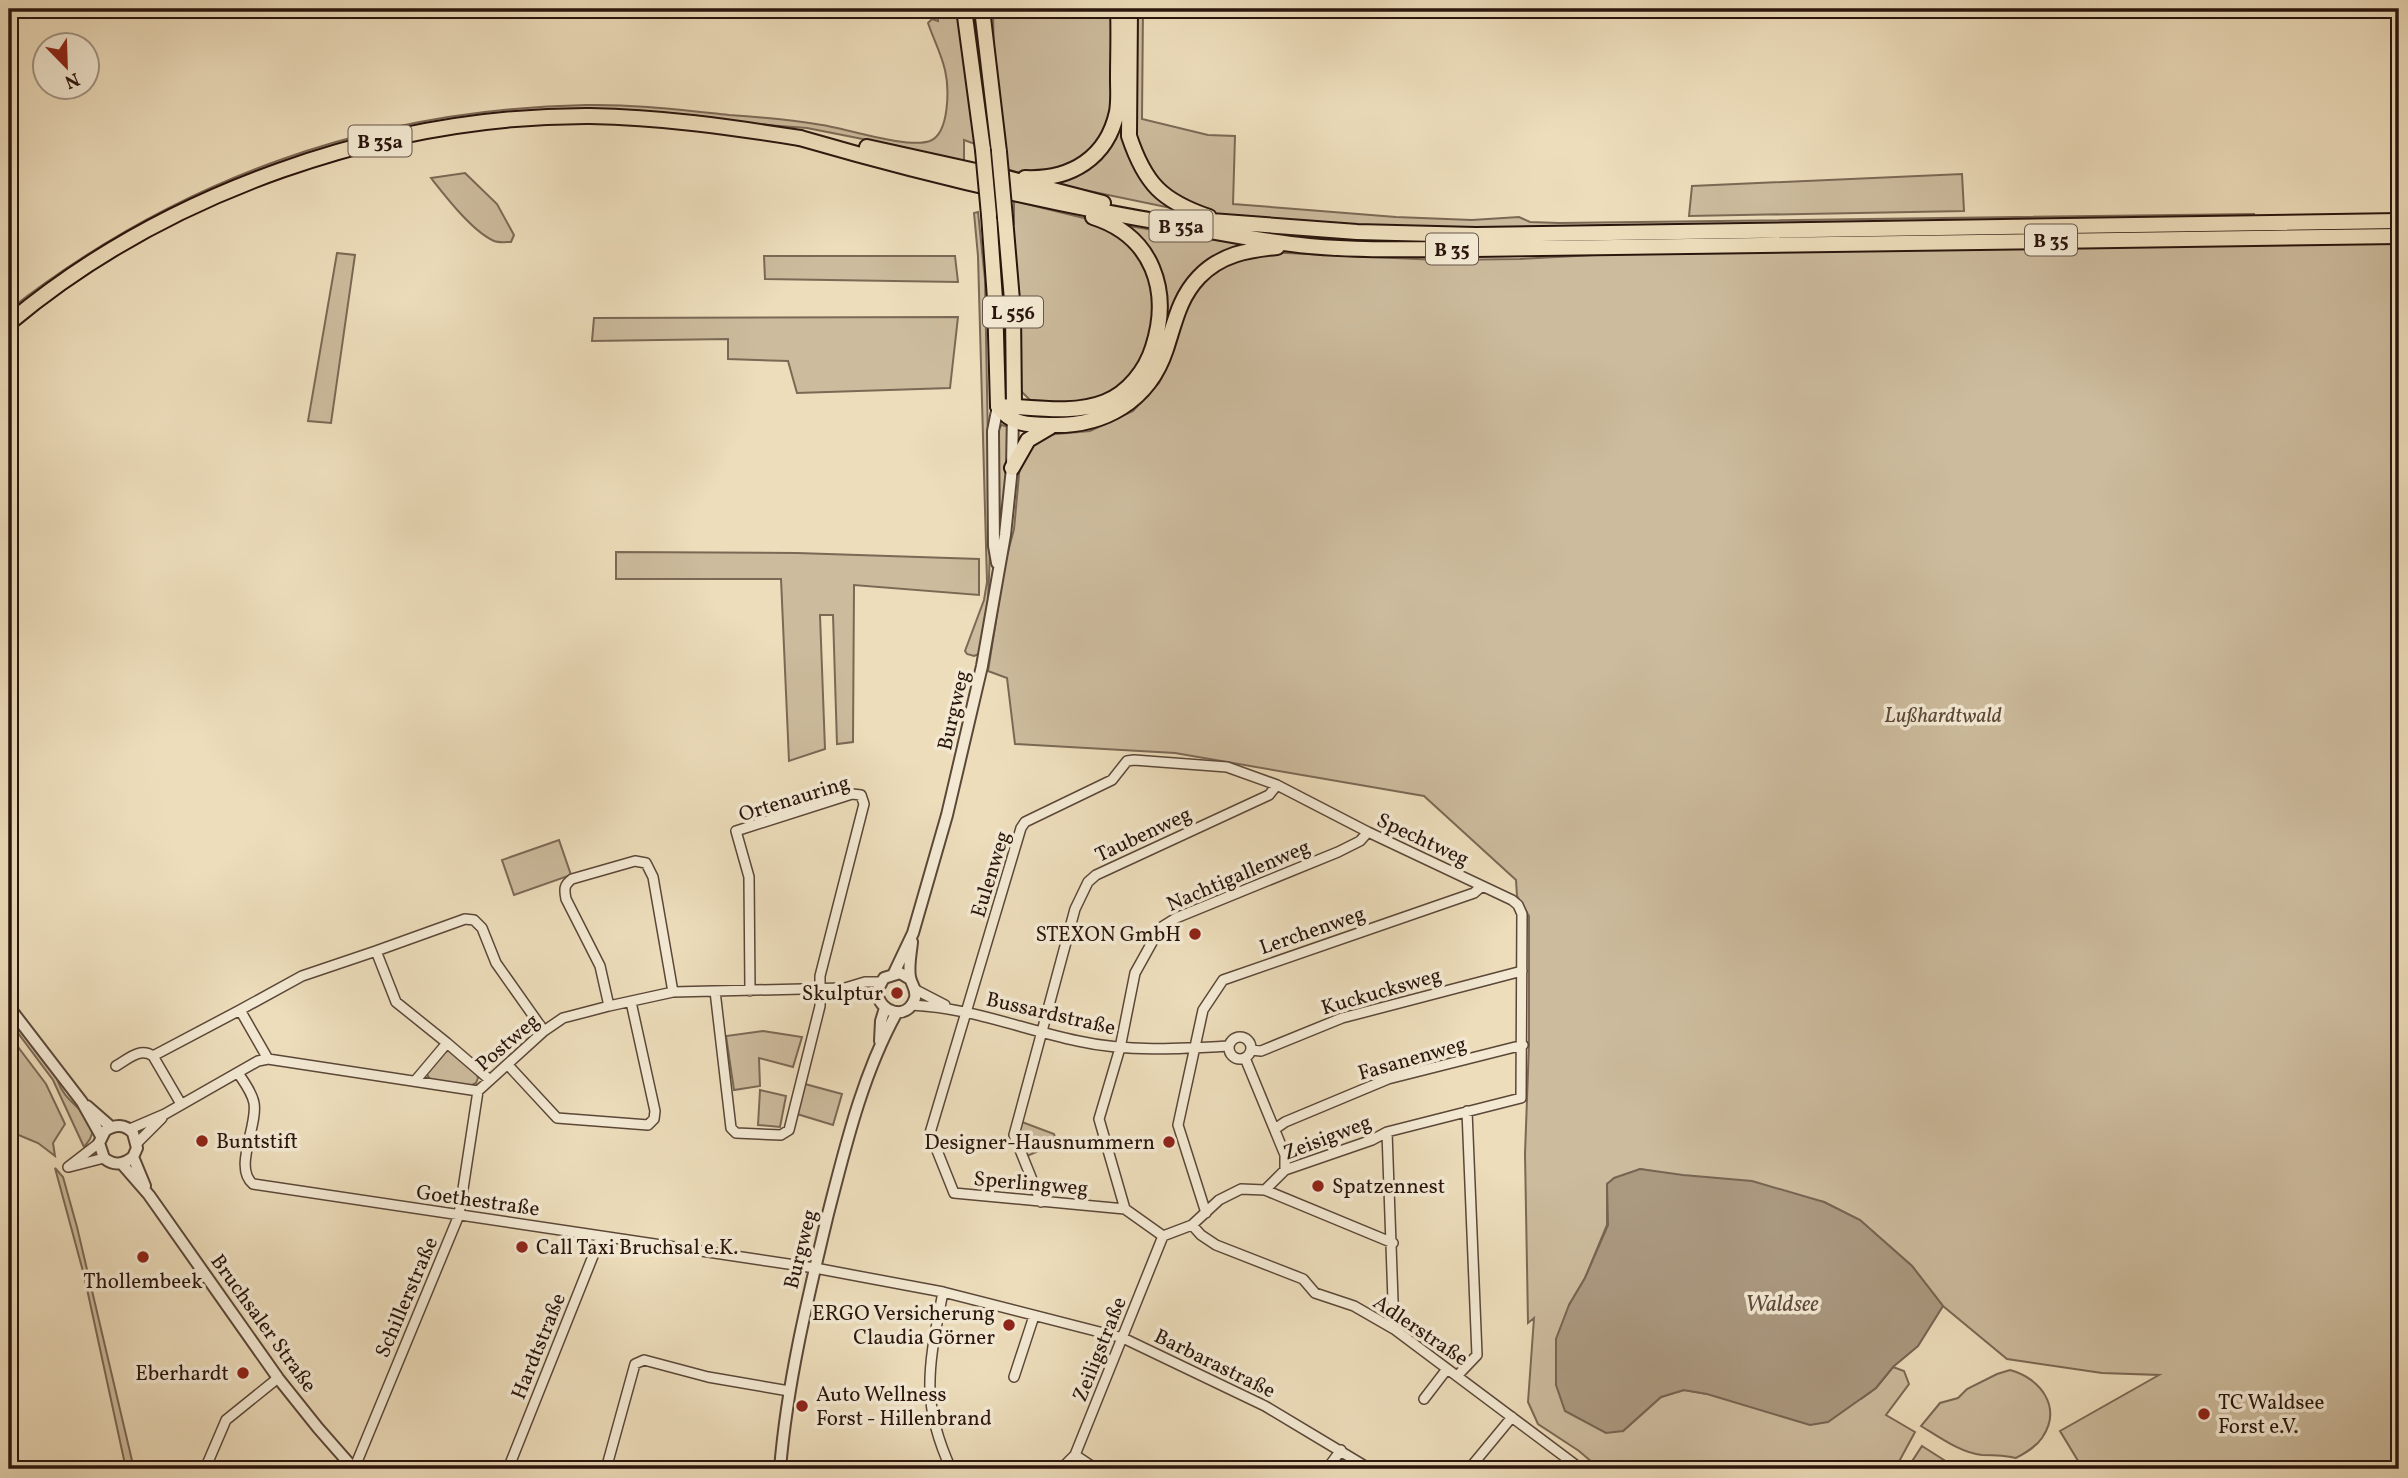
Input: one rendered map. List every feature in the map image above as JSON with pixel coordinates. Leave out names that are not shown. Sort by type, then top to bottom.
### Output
[{"type":"main road","name":"L 556","points":[[964,9],[989,215],[998,406]]},
{"type":"main road","name":"L 556","points":[[982,9],[999,152],[1013,312],[1014,413]]},
{"type":"main road","points":[[1003,177],[1054,178],[1081,166],[1103,144],[1112,128],[1117,109],[1118,9]]},
{"type":"main road","name":"B 35","points":[[1129,9],[1129,136],[1140,167],[1160,193],[1170,201],[1223,223],[1357,232],[1476,234],[2399,221]]},
{"type":"main road","name":"B 35a","points":[[9,323],[81,270],[126,242],[177,214],[262,177],[386,139],[472,124],[588,116],[652,119],[800,138],[860,146],[1003,177],[1114,205],[1223,223]]},
{"type":"main road","name":"B 35a","points":[[800,138],[857,155],[1063,204],[1300,245]]},
{"type":"main road","points":[[998,406],[1014,413],[1086,408],[1114,397],[1142,372],[1150,358],[1160,313],[1159,293],[1156,277],[1143,250],[1121,229],[1063,204]]},
{"type":"main road","name":"B 35","points":[[1014,413],[1027,425],[1054,425],[1093,421],[1123,408],[1139,396],[1159,369],[1178,307],[1189,288],[1218,262],[1250,249],[1300,245],[1358,249],[1474,249],[2399,236]]},
{"type":"main road","name":"B 35","points":[[1012,468],[1028,440],[1054,425]]},
{"type":"street","name":"Burgweg","points":[[998,406],[993,431],[994,546],[998,573]]},
{"type":"street","name":"Burgweg","points":[[894,973],[913,933],[947,815],[982,666],[1005,535],[1014,413]]},
{"type":"street","name":"Spechtweg","points":[[1127,761],[1227,767],[1277,785],[1518,905],[1522,914],[1521,1098]]},
{"type":"street","name":"Eulenweg","points":[[967,1011],[1021,828],[1025,822],[1112,780],[1127,761]]},
{"type":"street","name":"Taubenweg","points":[[1041,1202],[1014,1135],[1075,909],[1088,882],[1096,874],[1269,795],[1277,785]]},
{"type":"street","name":"Ortenauring","points":[[750,991],[749,877],[736,831],[857,793],[864,799],[864,804],[820,976],[819,990]]},
{"type":"street","name":"Nachtigallenweg","points":[[1125,1209],[1099,1119],[1120,1048],[1135,973],[1160,928],[1177,918],[1338,852],[1360,841],[1367,832]]},
{"type":"street","points":[[608,1006],[600,966],[564,890],[566,883],[572,879],[635,861],[646,863],[653,877],[673,992]]},
{"type":"street","name":"Lerchenweg","points":[[1206,1213],[1178,1125],[1203,1010],[1223,980],[1474,893],[1482,887]]},
{"type":"street","points":[[153,1056],[302,976],[465,919],[474,920],[482,928],[496,963],[544,1031]]},
{"type":"street","name":"Burgweg","points":[[910,979],[913,933]]},
{"type":"street","points":[[376,951],[396,1002],[490,1080]]},
{"type":"street","name":"Kuckucksweg","points":[[1248,1054],[1342,1018],[1522,971]]},
{"type":"street","points":[[894,973],[900,973],[910,979],[916,990],[911,1005],[897,1012],[885,1008],[877,996],[880,982],[894,973]]},
{"type":"street","name":"Postweg","points":[[268,1059],[478,1091],[544,1031],[563,1018],[673,992],[819,990],[880,982]]},
{"type":"street","name":"Postweg","points":[[843,988],[877,996]]},
{"type":"street","points":[[715,991],[731,1128],[736,1133],[781,1135],[789,1130],[820,1006],[819,990]]},
{"type":"street","name":"Bussardstraße","points":[[916,990],[950,1007]]},
{"type":"street","points":[[508,1065],[556,1118],[648,1125],[654,1119],[655,1111],[631,1002]]},
{"type":"street","name":"Bussardstraße","points":[[911,1005],[950,1007],[1079,1041],[1120,1048],[1228,1046]]},
{"type":"street","points":[[9,1007],[82,1102],[111,1127]]},
{"type":"street","name":"Burgweg","points":[[880,1043],[881,1021],[885,1008]]},
{"type":"street","points":[[104,1158],[68,1167],[111,1127],[130,1129],[165,1114],[258,1061],[268,1059],[240,1010]]},
{"type":"street","name":"Sperlingweg","points":[[967,1011],[930,1133],[954,1194],[1125,1209]]},
{"type":"street","name":"Burgweg","points":[[780,1469],[789,1391],[815,1268],[851,1130],[880,1043],[897,1012]]},
{"type":"street","points":[[1248,1054],[1234,1058],[1229,1053],[1228,1046],[1232,1039],[1240,1037],[1249,1042],[1248,1054],[1286,1154],[1285,1170]]},
{"type":"street","points":[[415,1081],[447,1043]]},
{"type":"street","name":"Fasanenweg","points":[[1275,1129],[1284,1122],[1388,1079],[1523,1045]]},
{"type":"street","points":[[116,1066],[141,1052],[153,1056],[181,1104]]},
{"type":"street","name":"Goethestraße","points":[[239,1073],[254,1102],[244,1168],[248,1180],[253,1184],[815,1268]]},
{"type":"street","name":"Schillerstraße","points":[[354,1469],[459,1215],[478,1091]]},
{"type":"street","name":"Zeisigweg","points":[[1265,1190],[1285,1170],[1372,1140],[1387,1132],[1521,1098]]},
{"type":"street","points":[[82,1102],[100,1140],[104,1158],[112,1163],[122,1164],[133,1157],[137,1143],[165,1114]]},
{"type":"street","points":[[1457,1376],[1477,1355],[1467,1111]]},
{"type":"street","points":[[130,1129],[137,1143]]},
{"type":"street","points":[[1387,1132],[1394,1329]]},
{"type":"street","name":"Bruchsaler Straße","points":[[133,1157],[149,1195]]},
{"type":"street","name":"Bruchsaler Straße","points":[[122,1164],[149,1195],[278,1378],[354,1469]]},
{"type":"street","points":[[1125,1209],[1163,1236],[1192,1225],[1219,1200],[1241,1189],[1265,1190],[1393,1242]]},
{"type":"street","name":"Adlerstraße","points":[[1192,1225],[1216,1245],[1303,1279],[1315,1293],[1354,1306],[1394,1329],[1581,1469]]},
{"type":"street","name":"Hardtstraße","points":[[508,1469],[601,1236]]},
{"type":"street","name":"Zeiligstraße","points":[[1060,1469],[1075,1455],[1163,1236]]},
{"type":"street","name":"Barbarastraße","points":[[815,1268],[943,1292],[1122,1338],[1265,1406],[1370,1469]]},
{"type":"street","points":[[943,1292],[934,1337],[930,1391],[941,1446],[951,1469]]},
{"type":"street","points":[[1014,1377],[1034,1316]]},
{"type":"street","points":[[606,1469],[635,1364],[644,1360],[708,1377],[789,1391]]},
{"type":"street","points":[[1424,1399],[1447,1369]]},
{"type":"street","points":[[205,1469],[226,1420],[278,1378]]},
{"type":"street","points":[[1469,1469],[1513,1417]]},
{"type":"street","points":[[1327,1469],[1341,1450]]},
{"type":"street","points":[[1075,1455],[1096,1469]]},
{"type":"green space","points":[[937,9],[958,9],[975,144],[964,140],[964,163],[898,146],[807,128],[676,114],[645,112],[481,117],[211,191],[145,224],[9,316],[9,310],[73,264],[140,223],[209,189],[280,160],[353,137],[429,120],[506,110],[621,105],[787,120],[893,141],[930,141],[937,136],[945,120],[947,98],[945,70],[928,23],[932,19],[938,21]]},
{"type":"green space","points":[[993,9],[1113,9],[1111,115],[1099,142],[1074,165],[1026,175],[1007,169],[994,61]]},
{"type":"green space","points":[[1133,9],[1143,9],[1142,119],[1208,135],[1235,136],[1233,204],[1396,217],[1472,220],[1519,217],[1530,222],[1559,223],[2254,214],[2254,218],[1444,229],[1280,221],[1210,213],[1194,208],[1154,180],[1135,138]]},
{"type":"green space","points":[[1121,103],[1128,149],[1138,176],[1157,198],[1171,208],[1055,184],[1075,176]]},
{"type":"green space","points":[[465,173],[497,204],[514,235],[511,242],[494,241],[477,230],[431,178]]},
{"type":"green space","points":[[1962,174],[1964,211],[1689,216],[1692,186]]},
{"type":"green space","points":[[1014,201],[1096,221],[1130,241],[1150,272],[1155,314],[1144,358],[1123,386],[1092,401],[1073,403],[1030,400],[1021,391],[1009,225],[1014,224]]},
{"type":"green space","points":[[978,212],[985,280],[990,552],[988,601],[979,654],[974,656],[965,651],[984,600],[987,582],[978,256],[974,213]]},
{"type":"green space","points":[[1129,226],[1247,243],[1210,260],[1187,280],[1172,305],[1155,359],[1149,372],[1131,393],[1107,409],[1079,417],[1044,418],[1023,414],[1082,413],[1102,409],[1119,400],[1146,372],[1162,336],[1166,296],[1156,264]]},
{"type":"green space","name":"Lußhardtwald","points":[[2399,242],[2399,1469],[2083,1469],[2060,1431],[2159,1375],[2102,1373],[2007,1359],[1943,1306],[1912,1266],[1860,1220],[1824,1202],[1640,1169],[1607,1184],[1607,1225],[1585,1278],[1569,1305],[1623,1431],[1661,1397],[1684,1390],[1707,1394],[1861,1399],[1876,1388],[1893,1367],[1904,1371],[1909,1384],[1886,1415],[1915,1432],[1895,1469],[1600,1469],[1579,1451],[1538,1424],[1528,1402],[1534,1318],[1528,1323],[1525,1154],[1529,1044],[1529,916],[1517,896],[1516,880],[1424,796],[1175,753],[1015,744],[1007,678],[988,671],[1005,563],[1014,529],[1020,464],[1026,449],[1045,435],[1090,431],[1133,411],[1159,383],[1168,365],[1184,310],[1199,285],[1229,263],[1265,252],[1438,260],[1650,252]]},
{"type":"green space","points":[[337,253],[355,255],[331,423],[308,421]]},
{"type":"green space","points":[[764,256],[955,256],[958,282],[765,279]]},
{"type":"green space","points":[[958,317],[950,388],[797,393],[788,361],[728,359],[728,339],[592,341],[594,318]]},
{"type":"green space","points":[[1002,425],[1008,427],[1007,469],[1000,545],[997,545],[997,430]]},
{"type":"green space","points":[[616,552],[797,553],[979,559],[979,595],[854,585],[853,742],[837,744],[833,615],[820,615],[825,749],[789,761],[781,579],[616,579]]},
{"type":"green space","points":[[559,840],[571,875],[514,895],[502,860]]},
{"type":"green space","points":[[11,1018],[57,1079],[64,1093],[86,1118],[93,1131],[84,1147],[53,1080],[9,1021]]},
{"type":"green space","points":[[763,1031],[802,1037],[793,1067],[759,1058],[760,1086],[734,1090],[726,1036]]},
{"type":"green space","points":[[9,1035],[46,1084],[65,1124],[53,1143],[55,1156],[38,1143],[9,1131]]},
{"type":"green space","points":[[452,1051],[476,1073],[476,1083],[470,1086],[430,1080],[427,1074],[444,1052]]},
{"type":"green space","points":[[805,1084],[842,1094],[833,1125],[797,1114]]},
{"type":"green space","points":[[760,1090],[786,1096],[780,1127],[758,1125]]},
{"type":"green space","points":[[1022,1122],[1054,1134],[1057,1143],[1025,1157],[1017,1135]]},
{"type":"green space","points":[[55,1168],[63,1177],[77,1227],[134,1469],[126,1469],[84,1275]]},
{"type":"green space","points":[[2010,1370],[2021,1374],[2039,1387],[2049,1405],[2048,1427],[2040,1441],[2027,1452],[2016,1458],[1974,1454],[1950,1444],[1921,1426],[1940,1403],[1958,1398],[1967,1389]]},
{"type":"green space","points":[[1922,1446],[1958,1469],[1907,1469]]},
{"type":"water","name":"Waldsee","points":[[1640,1169],[1752,1181],[1824,1202],[1860,1220],[1912,1266],[1943,1306],[1918,1346],[1893,1367],[1876,1388],[1828,1422],[1810,1425],[1707,1394],[1684,1390],[1661,1397],[1623,1431],[1606,1433],[1565,1411],[1556,1385],[1556,1339],[1569,1305],[1585,1278],[1608,1225],[1607,1184],[1614,1178]]},
{"type":"place","name":"STEXON GmbH","points":[[1195,934]]},
{"type":"place","name":"Skulptur","points":[[897,993]]},
{"type":"place","name":"Buntstift","points":[[202,1141]]},
{"type":"place","name":"Designer-Hausnummern","points":[[1169,1142]]},
{"type":"place","name":"Spatzennest","points":[[1318,1186]]},
{"type":"place","name":"Call Taxi Bruchsal e.K.","points":[[522,1247]]},
{"type":"place","name":"Thollembeek","points":[[143,1257]]},
{"type":"place","name":"ERGO Versicherung Claudia Görner","points":[[1009,1325]]},
{"type":"place","name":"Eberhardt","points":[[243,1373]]},
{"type":"place","name":"Auto Wellness Forst - Hillenbrand","points":[[802,1406]]},
{"type":"place","name":"TC Waldsee Forst e.V.","points":[[2204,1414]]}]
